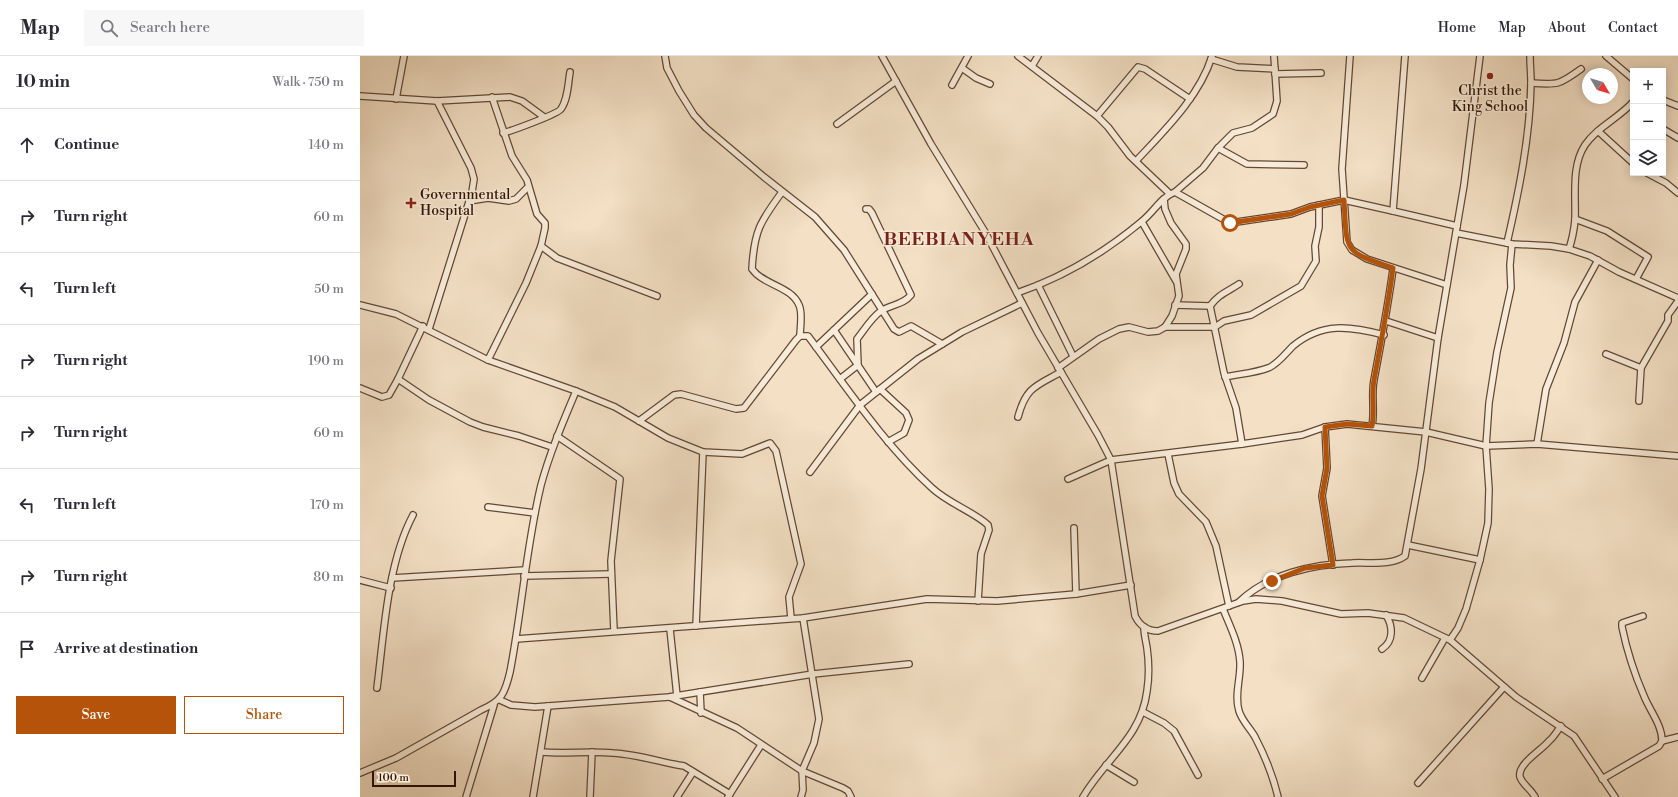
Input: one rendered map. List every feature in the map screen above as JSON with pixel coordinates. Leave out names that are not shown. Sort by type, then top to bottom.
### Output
[{"type":"street","points":[[396,99],[404,56]]},
{"type":"street","points":[[665,56],[667,68],[694,115],[706,128],[782,192],[815,217],[844,250],[881,311],[896,331],[911,326],[942,344]]},
{"type":"street","points":[[882,56],[931,144],[985,232],[1059,370],[1098,435],[1111,460],[1135,616],[1144,628],[1150,631],[1158,631],[1250,600],[1275,600],[1342,614],[1368,613],[1404,618],[1448,639],[1504,687],[1540,715],[1561,726],[1574,736],[1615,797]]},
{"type":"street","points":[[952,85],[968,56]]},
{"type":"street","points":[[1018,56],[1097,116],[1108,127],[1130,156],[1172,193],[1230,223],[1291,214],[1319,205],[1344,200],[1457,226]]},
{"type":"street","points":[[1032,66],[1038,56]]},
{"type":"street","points":[[1017,292],[1038,285],[1103,251],[1142,222],[1164,199],[1203,168],[1218,148],[1233,133],[1252,128],[1273,114],[1276,101],[1274,56]]},
{"type":"street","points":[[1350,56],[1342,169],[1347,242],[1352,250],[1367,259],[1447,285]]},
{"type":"street","points":[[1393,212],[1405,56]]},
{"type":"street","points":[[1236,604],[1257,587],[1305,568],[1397,562],[1405,556],[1426,432],[1438,338],[1464,185],[1480,56]]},
{"type":"street","points":[[1422,678],[1448,639],[1458,628],[1466,609],[1480,560],[1488,523],[1486,446],[1497,352],[1511,288],[1510,244],[1526,146],[1531,83],[1530,56]]},
{"type":"street","points":[[1606,56],[1630,76]]},
{"type":"street","points":[[1136,161],[1175,120],[1190,99],[1212,58],[1236,67],[1275,72],[1321,73]]},
{"type":"street","points":[[1097,116],[1138,67],[1145,69],[1190,99]]},
{"type":"street","points":[[962,68],[976,78],[990,84]]},
{"type":"street","points":[[1531,83],[1555,85],[1562,83],[1581,69]]},
{"type":"street","points":[[503,133],[514,131],[524,125],[553,116],[561,110],[565,101],[570,72]]},
{"type":"street","points":[[837,124],[896,81]]},
{"type":"street","points":[[360,96],[437,101],[510,97],[522,101],[544,118]]},
{"type":"street","points":[[488,360],[526,283],[541,246],[545,223],[537,214],[527,180],[512,156],[492,97]]},
{"type":"street","points":[[429,329],[469,201],[474,179],[471,168],[437,101]]},
{"type":"street","points":[[1666,101],[1678,106]]},
{"type":"street","points":[[1569,249],[1575,219],[1579,157],[1585,145],[1598,131],[1630,107]]},
{"type":"street","points":[[1598,131],[1630,160]]},
{"type":"street","points":[[1666,131],[1678,138]]},
{"type":"street","points":[[1218,148],[1240,162],[1247,164],[1304,165]]},
{"type":"street","points":[[1653,176],[1666,183],[1678,193]]},
{"type":"street","points":[[469,201],[488,198],[509,201],[516,198],[528,187]]},
{"type":"street","points":[[639,421],[674,395],[681,394],[736,409],[744,408],[800,336],[800,306],[795,299],[756,276],[752,269],[755,238],[762,218],[782,192]]},
{"type":"street","points":[[1018,417],[1022,400],[1027,393],[1059,370],[1073,356],[1099,339],[1119,329],[1129,327],[1148,332],[1158,331],[1165,327],[1172,316],[1179,296],[1176,274],[1186,249],[1186,244],[1171,223],[1165,209],[1164,199]]},
{"type":"street","points":[[1165,327],[1215,327],[1224,320],[1251,315],[1301,286],[1316,261],[1314,246],[1319,227],[1319,205]]},
{"type":"street","points":[[858,365],[856,339],[881,311],[907,300],[911,295],[870,209],[866,209]]},
{"type":"street","points":[[1575,219],[1607,231],[1648,257],[1636,279]]},
{"type":"street","points":[[1142,222],[1178,284]]},
{"type":"street","points":[[1456,232],[1510,244],[1545,245],[1569,249],[1598,260],[1614,270],[1678,299],[1668,315],[1668,321],[1641,368],[1639,401]]},
{"type":"street","points":[[541,246],[557,258],[657,296]]},
{"type":"street","points":[[1538,444],[1546,389],[1564,343],[1575,302],[1598,260]]},
{"type":"street","points":[[1372,426],[1374,416],[1374,382],[1384,335],[1393,268]]},
{"type":"street","points":[[1210,306],[1219,294],[1229,291],[1239,284]]},
{"type":"street","points":[[1038,285],[1073,356]]},
{"type":"street","points":[[816,347],[872,294]]},
{"type":"street","points":[[810,472],[860,405],[918,359],[962,332],[1022,303]]},
{"type":"street","points":[[360,305],[396,314],[423,326],[488,360],[576,391],[615,407],[668,438],[703,452],[742,454],[770,443],[774,447],[801,564],[789,597],[791,618]]},
{"type":"street","points":[[1175,305],[1210,306]]},
{"type":"street","points":[[1210,306],[1225,377],[1236,408],[1242,444]]},
{"type":"street","points":[[1386,321],[1438,338]]},
{"type":"street","points":[[360,388],[386,397],[389,395],[423,326]]},
{"type":"street","points":[[1225,377],[1267,369],[1298,342],[1314,333],[1330,328],[1355,327],[1384,335]]},
{"type":"street","points":[[834,330],[878,391],[906,413],[909,420],[904,433],[888,442]]},
{"type":"street","points":[[800,336],[808,336],[888,442],[934,490],[956,506],[988,525],[989,530],[981,554],[978,601]]},
{"type":"street","points":[[1606,354],[1641,368]]},
{"type":"street","points":[[840,379],[858,365]]},
{"type":"street","points":[[398,379],[429,400],[470,422],[552,447]]},
{"type":"street","points":[[360,773],[396,758],[475,713],[494,705],[500,700],[506,688],[516,639],[524,573],[535,513],[552,447],[576,391]]},
{"type":"street","points":[[1068,479],[1111,460],[1242,444],[1302,434],[1325,427],[1347,424],[1426,432],[1486,446],[1538,444],[1678,456]]},
{"type":"street","points":[[1325,427],[1327,468],[1322,496],[1333,565]]},
{"type":"street","points":[[557,436],[620,479],[614,529],[611,574],[614,631]]},
{"type":"street","points":[[696,626],[703,452]]},
{"type":"street","points":[[1168,454],[1174,483],[1179,494],[1206,522],[1216,546],[1229,606]]},
{"type":"street","points":[[488,507],[535,513]]},
{"type":"street","points":[[377,688],[392,578],[398,549],[413,515]]},
{"type":"street","points":[[1074,528],[1076,594]]},
{"type":"street","points":[[1408,545],[1480,560]]},
{"type":"street","points":[[392,578],[524,573],[611,574]]},
{"type":"street","points":[[360,580],[391,588]]},
{"type":"street","points":[[516,639],[614,631],[670,629],[803,618],[926,599],[997,601],[1076,594],[1131,585]]},
{"type":"street","points":[[1223,609],[1235,641],[1240,660],[1238,692],[1239,710],[1243,722],[1254,736],[1269,766],[1278,797]]},
{"type":"street","points":[[1382,649],[1388,642],[1391,632],[1391,626],[1386,615]]},
{"type":"street","points":[[1602,779],[1659,746],[1662,741],[1660,728],[1644,698],[1628,657],[1622,627],[1622,623],[1643,616]]},
{"type":"street","points":[[801,797],[803,790],[802,771],[814,743],[819,719],[803,618]]},
{"type":"street","points":[[1083,797],[1090,785],[1130,736],[1143,712],[1147,691],[1148,670],[1144,628]]},
{"type":"street","points":[[670,629],[677,696]]},
{"type":"street","points":[[500,700],[511,705],[522,707],[669,697],[813,674],[909,664]]},
{"type":"street","points":[[1418,783],[1504,687]]},
{"type":"street","points":[[700,692],[701,713]]},
{"type":"street","points":[[669,697],[701,713],[737,728],[802,771],[848,791],[851,797]]},
{"type":"street","points":[[466,797],[494,705]]},
{"type":"street","points":[[533,797],[548,706]]},
{"type":"street","points":[[1143,712],[1164,723],[1174,731],[1198,775]]},
{"type":"street","points":[[1535,797],[1523,783],[1520,775],[1521,768],[1526,761],[1550,740],[1561,726]]},
{"type":"street","points":[[1662,741],[1678,736]]},
{"type":"street","points":[[541,752],[564,754],[592,752],[616,753],[678,764],[694,772],[729,796],[761,745]]},
{"type":"street","points":[[590,797],[592,752]]},
{"type":"street","points":[[1106,765],[1134,782]]},
{"type":"street","points":[[677,797],[694,772]]},
{"type":"place","name":"Christ the King School","points":[[1490,76]]},
{"type":"place","name":"Governmental Hospital","points":[[411,203]]},
{"type":"district","name":"BEEBIANYEHA","points":[[959,239]]},
{"type":"route","points":[[1230,223],[1291,214],[1310,207],[1344,200],[1345,230],[1347,242],[1352,250],[1367,259],[1393,268],[1384,335],[1374,382],[1374,416],[1372,426],[1347,424],[1325,427],[1327,468],[1322,496],[1333,565],[1305,568],[1272,581]]}]
